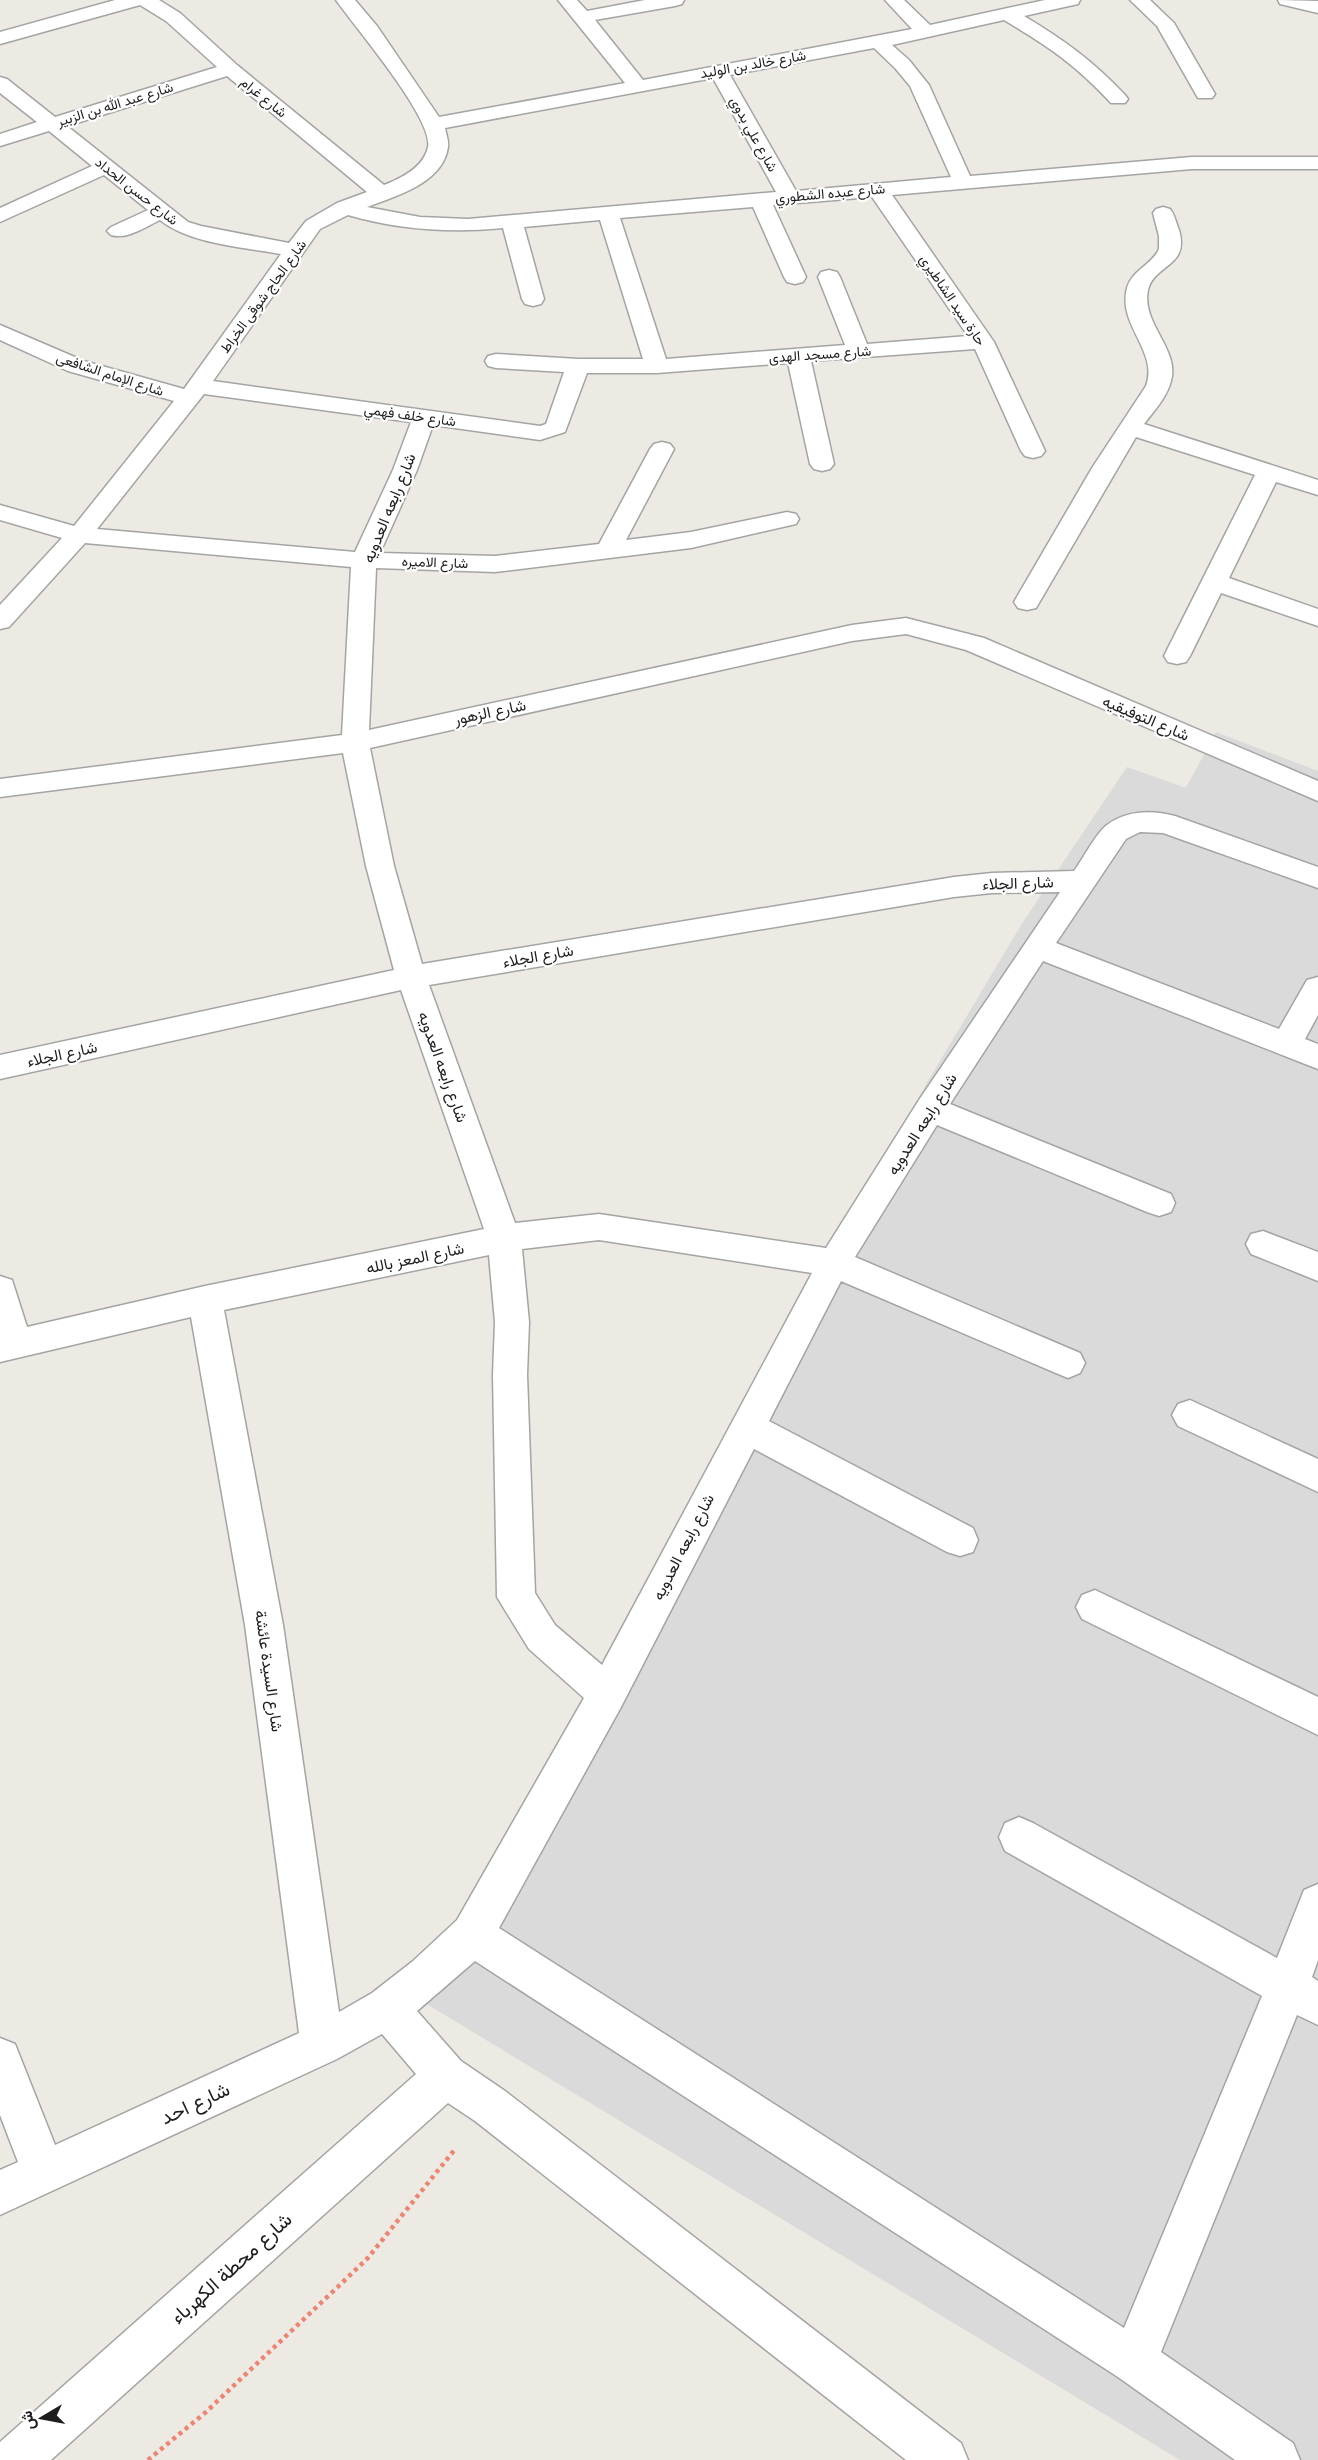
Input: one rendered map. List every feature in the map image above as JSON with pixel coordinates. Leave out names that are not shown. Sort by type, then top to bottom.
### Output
[{"type":"street","points":[[0,38],[136,0]]},
{"type":"street","name":"شارع غرام","points":[[147,0],[173,17],[230,69],[382,194]]},
{"type":"street","points":[[567,0],[638,86]]},
{"type":"street","points":[[583,17],[675,0]]},
{"type":"street","points":[[894,0],[925,31]]},
{"type":"street","name":"شارع خالد بن الوليد","points":[[434,124],[878,42],[1071,0]]},
{"type":"street","points":[[1139,0],[1165,22],[1205,94]]},
{"type":"street","points":[[1287,0],[1318,6]]},
{"type":"street","name":"شارع الحاج شوقى الخراط","points":[[0,621],[79,535],[193,392],[314,225],[325,215],[404,185],[422,174],[434,162],[440,149],[440,136],[434,124],[353,1]]},
{"type":"street","points":[[1007,14],[1053,41],[1090,69],[1118,99]]},
{"type":"street","points":[[878,42],[902,64],[919,85],[963,182]]},
{"type":"street","name":"شارع عبد الله بن الزبير","points":[[0,140],[230,69]]},
{"type":"street","name":"شارع علي بدوي","points":[[718,70],[789,197]]},
{"type":"street","name":"شارع حسن الحداد","points":[[0,83],[181,226],[296,251]]},
{"type":"street","name":"شارع عبده الشطوري","points":[[344,207],[381,219],[423,225],[468,225],[1192,163],[1318,163]]},
{"type":"street","points":[[0,216],[106,167]]},
{"type":"street","name":"حارة سيد الشاطيري","points":[[877,189],[983,342],[1033,451]]},
{"type":"street","points":[[760,200],[795,277]]},
{"type":"street","points":[[118,231],[163,212]]},
{"type":"street","points":[[608,213],[657,366]]},
{"type":"street","points":[[1027,602],[1130,427],[1159,385],[1161,372],[1158,360],[1138,319],[1136,304],[1140,279],[1170,249],[1163,213]]},
{"type":"street","points":[[512,221],[532,299]]},
{"type":"street","points":[[830,277],[859,351]]},
{"type":"street","name":"شارع الإمام الشافعى","points":[[0,332],[76,366],[193,392]]},
{"type":"street","name":"شارع مسجد الهدى","points":[[496,361],[578,366],[657,366],[983,342]]},
{"type":"street","points":[[798,356],[822,465]]},
{"type":"street","name":"شارع خلف فهمي","points":[[193,392],[425,416],[547,433],[557,426],[578,366]]},
{"type":"street","name":"شارع رابعه العدويه","points":[[425,416],[405,470],[364,560],[355,742],[380,866],[411,977],[504,1238],[512,1322],[510,1375],[516,1596],[542,1637],[607,1694]]},
{"type":"street","points":[[1130,427],[1318,488]]},
{"type":"street","points":[[608,551],[662,449]]},
{"type":"street","points":[[1177,656],[1269,472]]},
{"type":"street","name":"شارع الاميره","points":[[0,512],[79,535],[364,560],[495,564],[691,540],[787,519]]},
{"type":"street","points":[[1215,582],[1318,618]]},
{"type":"street","name":"شارع الزهور","points":[[0,788],[355,742],[852,633],[906,626],[975,644]]},
{"type":"street","name":"شارع التوفيقيه","points":[[975,644],[1318,792]]},
{"type":"street","points":[[1082,881],[1116,832],[1136,822],[1165,823],[1318,878]]},
{"type":"street","name":"شارع رابعه العدويه","points":[[387,2008],[428,1976],[472,1935],[607,1694],[834,1263],[930,1109],[1082,881]]},
{"type":"street","name":"شارع الجلاء","points":[[0,1067],[411,977],[954,886],[1082,881]]},
{"type":"street","points":[[1037,946],[1318,1058]]},
{"type":"street","points":[[1286,1045],[1318,988]]},
{"type":"street","points":[[930,1109],[1160,1203]]},
{"type":"street","name":"شارع المعز بالله","points":[[7,1346],[205,1300],[504,1238],[599,1227],[834,1263],[1068,1363]]},
{"type":"street","points":[[1263,1244],[1318,1267]]},
{"type":"street","points":[[0,1290],[7,1346]]},
{"type":"street","name":"شارع السيدة عائشة","points":[[205,1300],[264,1625],[322,2044]]},
{"type":"street","points":[[1190,1415],[1318,1476]]},
{"type":"street","points":[[746,1427],[960,1540]]},
{"type":"street","points":[[1095,1607],[1318,1717]]},
{"type":"street","points":[[1019,1837],[1302,1996]]},
{"type":"street","points":[[1134,2361],[1302,1996],[1318,1904]]},
{"type":"street","points":[[472,1935],[1134,2361],[1276,2460]]},
{"type":"street","points":[[387,2008],[446,2076],[490,2106],[944,2460]]},
{"type":"street","name":"شارع احد","points":[[0,2193],[322,2044],[387,2008]]},
{"type":"street","points":[[0,2059],[44,2173]]},
{"type":"street","name":"شارع محطة الكهرباء","points":[[16,2460],[446,2076]]},
{"type":"path","points":[[148,2460],[206,2412],[367,2259],[490,2106]]},
{"type":"shaded area","points":[[1216,732],[1318,771],[1318,2460],[1180,2460],[420,2000],[925,1086],[1023,922],[1127,767],[1186,788]]}]
